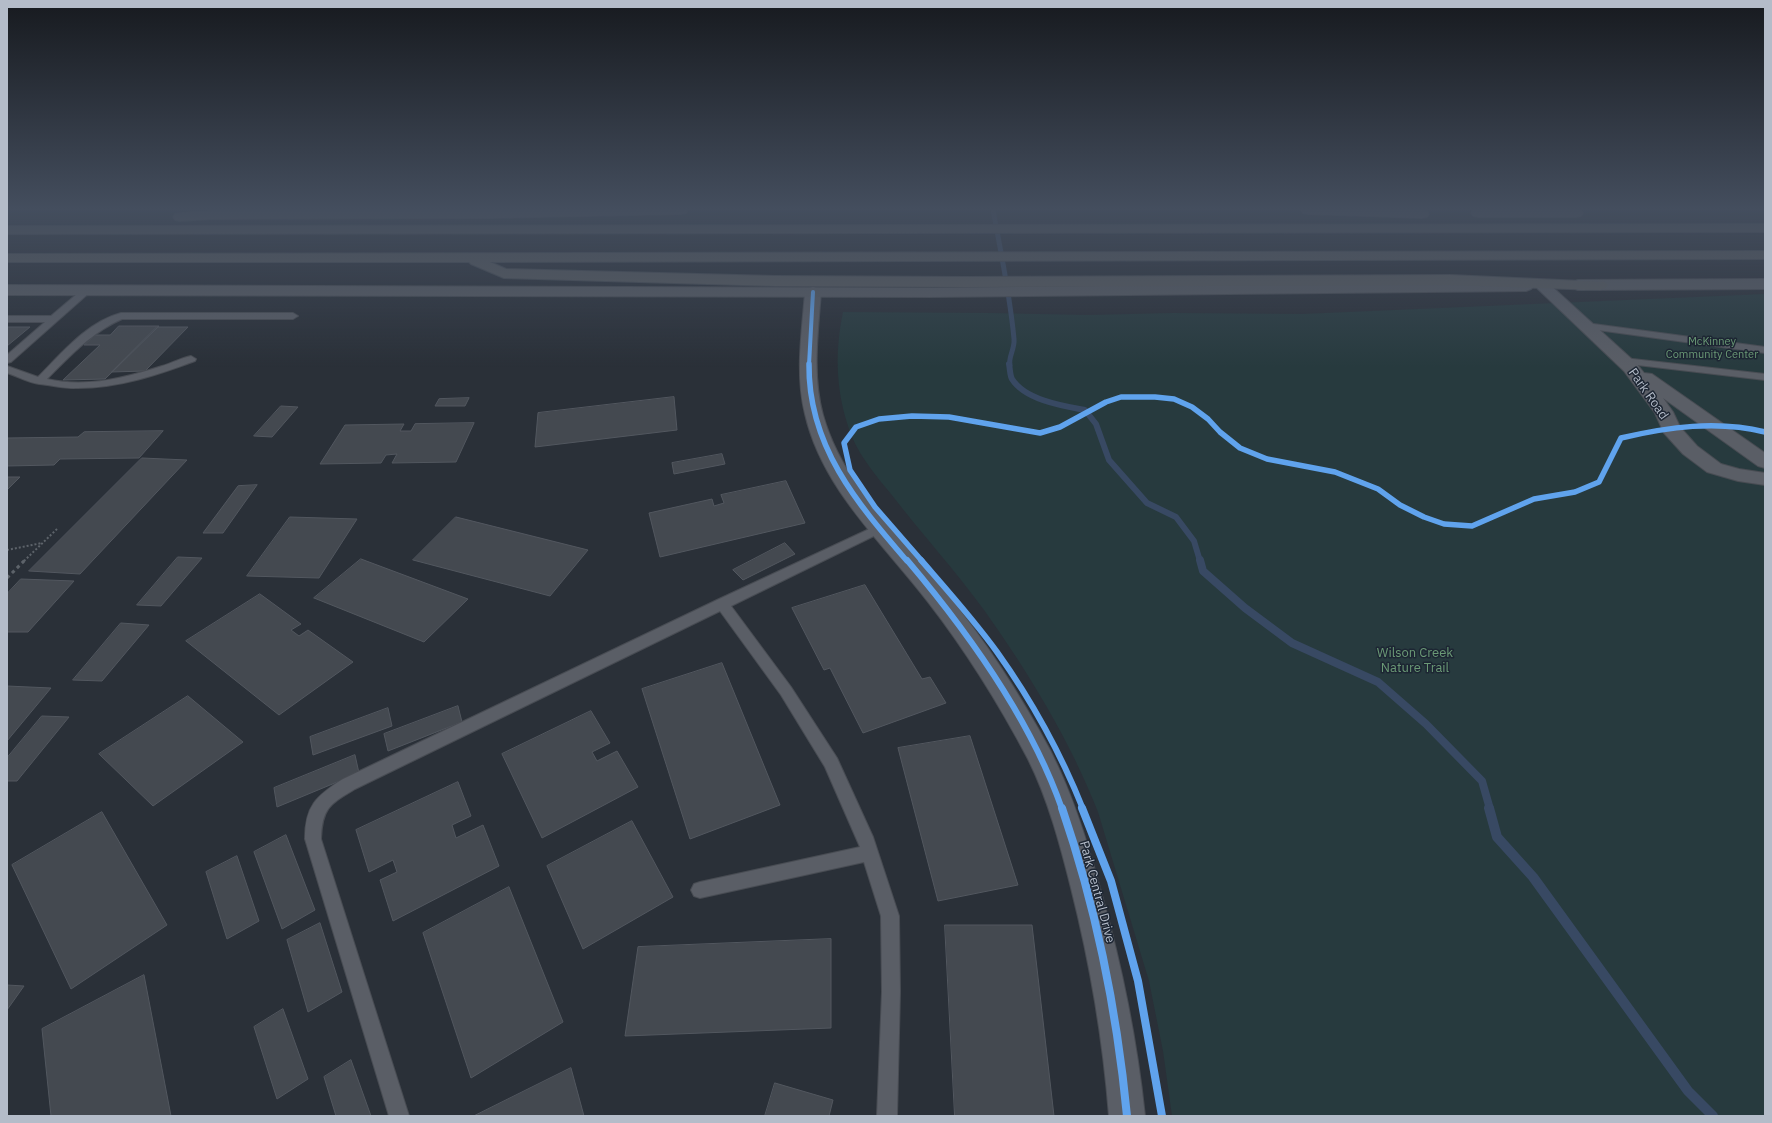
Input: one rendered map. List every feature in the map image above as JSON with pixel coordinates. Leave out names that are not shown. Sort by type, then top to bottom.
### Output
[{"type":"highway","points":[[479,262],[504,273],[967,287]]},
{"type":"highway","points":[[1036,287],[1450,280],[1600,285]]},
{"type":"main road","points":[[7,290],[813,292],[967,287],[1765,284]]},
{"type":"street","name":"Park Road","points":[[1543,286],[1627,364],[1664,412],[1671,429],[1690,450],[1714,468],[1738,476],[1765,479]]},
{"type":"street","name":"Park Central Drive","points":[[813,292],[809,385],[815,416],[826,447],[841,477],[880,528],[936,596],[978,653],[1011,703],[1042,761],[1068,827],[1105,968],[1125,1087],[1127,1116]]},
{"type":"street","points":[[1627,364],[1765,462]]},
{"type":"lane","points":[[7,360],[87,290]]},
{"type":"lane","points":[[39,381],[88,335],[108,322],[121,316],[292,316]]},
{"type":"lane","points":[[7,319],[54,319]]},
{"type":"lane","points":[[1586,326],[1765,350]]},
{"type":"lane","points":[[7,369],[23,376],[49,384],[80,386],[105,384],[154,373],[191,359]]},
{"type":"lane","points":[[1627,364],[1765,377]]},
{"type":"lane","points":[[399,1116],[313,839],[312,822],[319,807],[332,794],[349,784],[880,528]]},
{"type":"lane","points":[[722,603],[786,691],[831,763],[865,837],[890,916],[891,992],[887,1116]]},
{"type":"lane","points":[[700,890],[870,853]]},
{"type":"path","points":[[7,578],[56,529]]},
{"type":"path","points":[[7,550],[42,543]]},
{"type":"green space","name":"Wilson Creek Nature Trail","points":[[1765,294],[1765,1116],[1172,1116],[1163,1051],[1149,981],[1098,812],[1087,785],[1047,707],[984,610],[875,474],[856,445],[847,422],[838,375],[838,344],[843,312],[1088,315],[1173,313],[1302,314]]},
{"type":"building","points":[[119,326],[159,326],[105,379],[63,380],[100,345],[84,345],[95,335],[110,335]]},
{"type":"building","points":[[7,327],[30,327],[7,346]]},
{"type":"building","points":[[157,327],[188,327],[145,371],[112,372]]},
{"type":"building","points":[[674,397],[677,430],[535,447],[538,413]]},
{"type":"building","points":[[469,398],[465,406],[435,406],[439,399]]},
{"type":"building","points":[[281,406],[298,407],[272,437],[254,436]]},
{"type":"building","points":[[474,423],[456,462],[392,463],[397,454],[386,455],[381,463],[320,464],[345,425],[404,424],[400,431],[411,431],[415,424]]},
{"type":"building","points":[[163,431],[139,458],[60,459],[54,465],[7,466],[7,438],[78,437],[84,432]]},
{"type":"building","points":[[722,454],[725,464],[674,474],[672,463]]},
{"type":"building","points":[[142,458],[187,460],[80,574],[29,571]]},
{"type":"building","points":[[7,477],[20,477],[7,490]]},
{"type":"building","points":[[786,481],[805,523],[660,557],[649,513],[712,499],[714,506],[724,503],[721,495]]},
{"type":"building","points":[[257,485],[223,533],[203,533],[238,486]]},
{"type":"building","points":[[290,517],[357,519],[319,578],[247,576]]},
{"type":"building","points":[[456,517],[588,550],[550,596],[413,560]]},
{"type":"building","points":[[785,543],[795,554],[743,580],[733,570]]},
{"type":"building","points":[[178,557],[202,558],[161,606],[137,605]]},
{"type":"building","points":[[361,559],[468,599],[424,642],[314,598]]},
{"type":"building","points":[[21,579],[74,581],[28,632],[7,632],[7,594]]},
{"type":"building","points":[[865,585],[922,679],[930,677],[946,703],[863,733],[830,668],[824,670],[792,608]]},
{"type":"building","points":[[260,594],[301,624],[291,630],[299,636],[308,630],[353,662],[279,715],[186,641]]},
{"type":"building","points":[[121,623],[149,625],[102,681],[73,680]]},
{"type":"building","points":[[722,663],[780,805],[690,839],[642,689]]},
{"type":"building","points":[[7,686],[51,688],[7,741]]},
{"type":"building","points":[[188,696],[243,742],[153,806],[99,754]]},
{"type":"building","points":[[458,706],[462,722],[388,751],[384,734]]},
{"type":"building","points":[[388,708],[392,726],[313,755],[310,737]]},
{"type":"building","points":[[591,711],[610,743],[592,752],[597,761],[617,751],[638,787],[542,838],[502,754]]},
{"type":"building","points":[[42,716],[69,717],[17,781],[7,781],[7,758]]},
{"type":"building","points":[[970,736],[1018,885],[938,901],[898,748]]},
{"type":"building","points":[[355,755],[359,773],[277,807],[274,788]]},
{"type":"building","points":[[458,782],[471,816],[452,825],[456,838],[483,825],[499,866],[393,921],[380,880],[397,872],[393,860],[369,872],[356,830]]},
{"type":"building","points":[[102,812],[167,925],[71,989],[12,865]]},
{"type":"building","points":[[632,821],[673,897],[583,949],[547,866]]},
{"type":"building","points":[[286,835],[315,910],[282,929],[254,852]]},
{"type":"building","points":[[237,856],[259,921],[227,939],[206,872]]},
{"type":"building","points":[[509,887],[563,1022],[471,1078],[423,933]]},
{"type":"building","points":[[320,923],[342,992],[308,1012],[287,940]]},
{"type":"building","points":[[945,925],[1032,925],[1054,1116],[955,1116]]},
{"type":"building","points":[[831,939],[831,1028],[625,1036],[638,947]]},
{"type":"building","points":[[144,975],[171,1116],[51,1116],[42,1029]]},
{"type":"building","points":[[7,985],[24,986],[7,1010]]},
{"type":"building","points":[[283,1009],[308,1079],[277,1099],[254,1027]]},
{"type":"building","points":[[351,1060],[371,1116],[336,1116],[324,1077]]},
{"type":"building","points":[[571,1068],[584,1116],[474,1116]]},
{"type":"building","points":[[775,1083],[833,1100],[829,1116],[765,1116]]},
{"type":"waterway","points":[[1003,262],[1014,343],[1010,365]]},
{"type":"waterway","points":[[1009,364],[1012,379],[1026,392],[1045,401],[1085,410],[1096,424],[1109,460],[1147,503],[1176,517],[1194,541],[1200,561]]},
{"type":"waterway","points":[[1200,560],[1203,571],[1245,608],[1292,643],[1378,682],[1426,724],[1482,781],[1490,809]]},
{"type":"waterway","points":[[1489,808],[1497,837],[1533,877],[1688,1091],[1713,1116]]},
{"type":"cycle path","points":[[813,292],[809,338],[809,385],[814,415],[823,441],[834,465],[865,510],[935,594],[979,653],[1030,737],[1048,773],[1060,803],[1083,879],[1105,967],[1121,1056],[1127,1116]]},
{"type":"cycle path","points":[[1162,1116],[1138,981],[1111,881],[1072,782],[1037,713],[997,652],[963,608],[875,507],[850,470],[844,443],[856,427],[879,419],[912,416],[949,417],[1040,433],[1060,427],[1106,402],[1121,397],[1155,397],[1174,399],[1192,407],[1208,419],[1220,432],[1240,448],[1267,459],[1335,472],[1378,489],[1400,505],[1424,517],[1444,524],[1472,526],[1534,499],[1575,492],[1599,482],[1621,438],[1655,431],[1694,426],[1732,426],[1750,428],[1765,432]]},
{"type":"park label","name":"McKinney Community Center","points":[[1712,348]]}]
